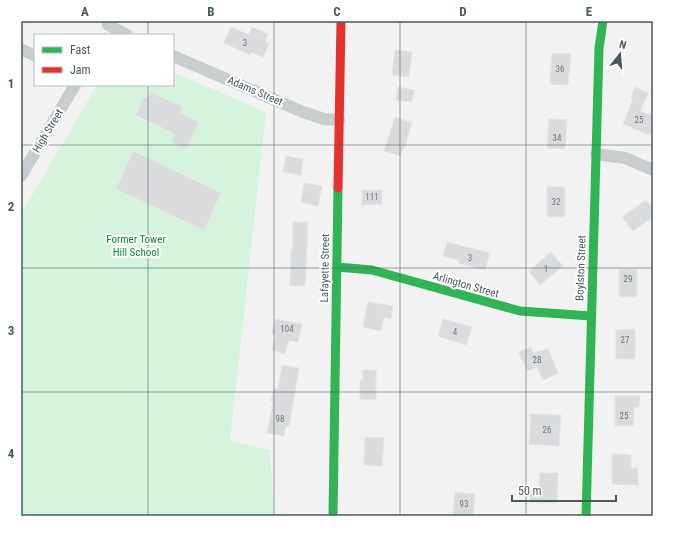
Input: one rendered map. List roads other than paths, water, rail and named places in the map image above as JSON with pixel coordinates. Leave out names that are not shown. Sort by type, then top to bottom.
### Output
[{"type":"street","name":"Lafayette Street","points":[[333,516],[341,21]]},
{"type":"street","name":"Boylston Street","points":[[586,516],[599,48],[603,21]]},
{"type":"street","points":[[107,27],[124,34]]},
{"type":"street","points":[[21,49],[34,56]]},
{"type":"street","name":"Adams Street","points":[[174,56],[303,112],[324,119],[339,120]]},
{"type":"street","name":"High Street","points":[[21,176],[74,86]]},
{"type":"street","points":[[596,154],[625,158],[653,170]]},
{"type":"street","name":"Arlington Street","points":[[337,267],[372,270],[520,311],[591,316]]},
{"type":"park label","name":"Former Tower Hill School","points":[[136,245]]}]
